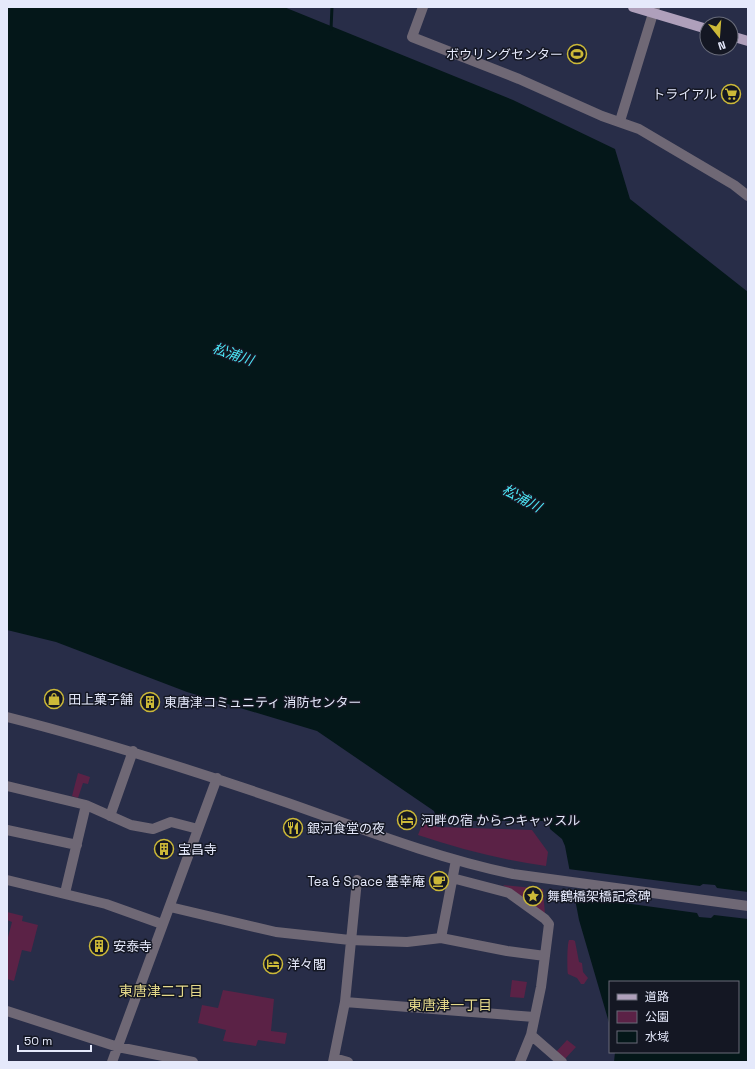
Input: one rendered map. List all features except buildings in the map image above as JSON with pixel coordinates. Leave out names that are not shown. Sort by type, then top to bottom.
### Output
[{"type":"main road","points":[[633,7],[654,10],[699,26]]},
{"type":"street","points":[[423,7],[412,37],[518,79],[602,116],[639,129],[734,184],[748,196]]},
{"type":"street","points":[[620,122],[654,10]]},
{"type":"street","points":[[7,717],[133,751],[217,778],[456,860],[507,873],[748,906]]},
{"type":"street","points":[[110,816],[133,751]]},
{"type":"street","points":[[112,1062],[217,778]]},
{"type":"street","points":[[7,786],[86,805],[131,824],[153,829],[171,822],[198,829]]},
{"type":"street","points":[[65,893],[86,805]]},
{"type":"street","points":[[7,830],[77,845]]},
{"type":"street","points":[[441,938],[456,860]]},
{"type":"street","points":[[452,878],[509,893],[545,918],[549,924],[546,956],[531,1035],[520,1062]]},
{"type":"street","points":[[7,880],[106,904],[162,924]]},
{"type":"street","points":[[348,1062],[333,1060],[345,1002],[357,880]]},
{"type":"street","points":[[170,907],[276,932],[350,940],[407,942],[441,938],[507,951],[546,956]]},
{"type":"street","points":[[345,1002],[534,1017]]},
{"type":"street","points":[[7,1011],[118,1046],[193,1062]]},
{"type":"street","points":[[531,1035],[562,1062]]},
{"type":"green space","points":[[78,773],[90,777],[88,784],[83,783],[78,798],[72,796]]},
{"type":"green space","points":[[425,817],[437,827],[532,830],[548,852],[546,866],[481,854],[418,835]]},
{"type":"green space","points":[[503,885],[543,889],[545,915]]},
{"type":"green space","points":[[7,912],[23,916],[22,921],[38,925],[31,952],[22,950],[14,981],[7,979],[7,941],[12,922],[7,920]]},
{"type":"green space","points":[[569,940],[575,941],[579,962],[582,963],[583,972],[588,978],[584,984],[581,984],[577,978],[568,974]]},
{"type":"green space","points":[[512,980],[527,982],[524,998],[510,997]]},
{"type":"green space","points":[[223,990],[274,999],[271,1031],[287,1033],[285,1044],[258,1040],[256,1046],[223,1041],[226,1030],[198,1023],[202,1005],[218,1008]]},
{"type":"green space","points":[[567,1040],[576,1047],[564,1060],[556,1052]]},
{"type":"water","name":"松浦川","points":[[7,7],[284,7],[513,100],[615,149],[630,199],[748,292],[748,1062],[614,1062],[615,1053],[739,1053],[739,981],[609,981],[609,1023],[579,920],[565,846],[562,839],[550,829],[549,824],[546,821],[447,821],[440,823],[437,820],[434,811],[317,731],[187,692],[56,642],[7,630]]},
{"type":"pier","points":[[568,869],[700,886],[703,884],[715,885],[717,888],[748,892],[748,919],[714,915],[711,918],[699,917],[697,913],[573,896]]},
{"type":"waterway","points":[[331,29],[332,7]]},
{"type":"place","name":"ボウリングセンター","points":[[577,54]]},
{"type":"place","name":"トライアル","points":[[731,94]]},
{"type":"place","name":"田上菓子舗","points":[[54,699]]},
{"type":"place","name":"東唐津コミュニティ 消防センター","points":[[150,702]]},
{"type":"place","name":"河畔の宿 からつキャッスル","points":[[407,820]]},
{"type":"place","name":"銀河食堂の夜","points":[[293,828]]},
{"type":"place","name":"宝昌寺","points":[[164,849]]},
{"type":"place","name":"Tea & Space 基幸庵","points":[[439,881]]},
{"type":"place","name":"舞鶴橋架橋記念碑","points":[[533,896]]},
{"type":"place","name":"安泰寺","points":[[99,946]]},
{"type":"place","name":"洋々閣","points":[[273,964]]},
{"type":"district","name":"東唐津二丁目","points":[[161,991]]},
{"type":"district","name":"東唐津一丁目","points":[[450,1005]]}]
